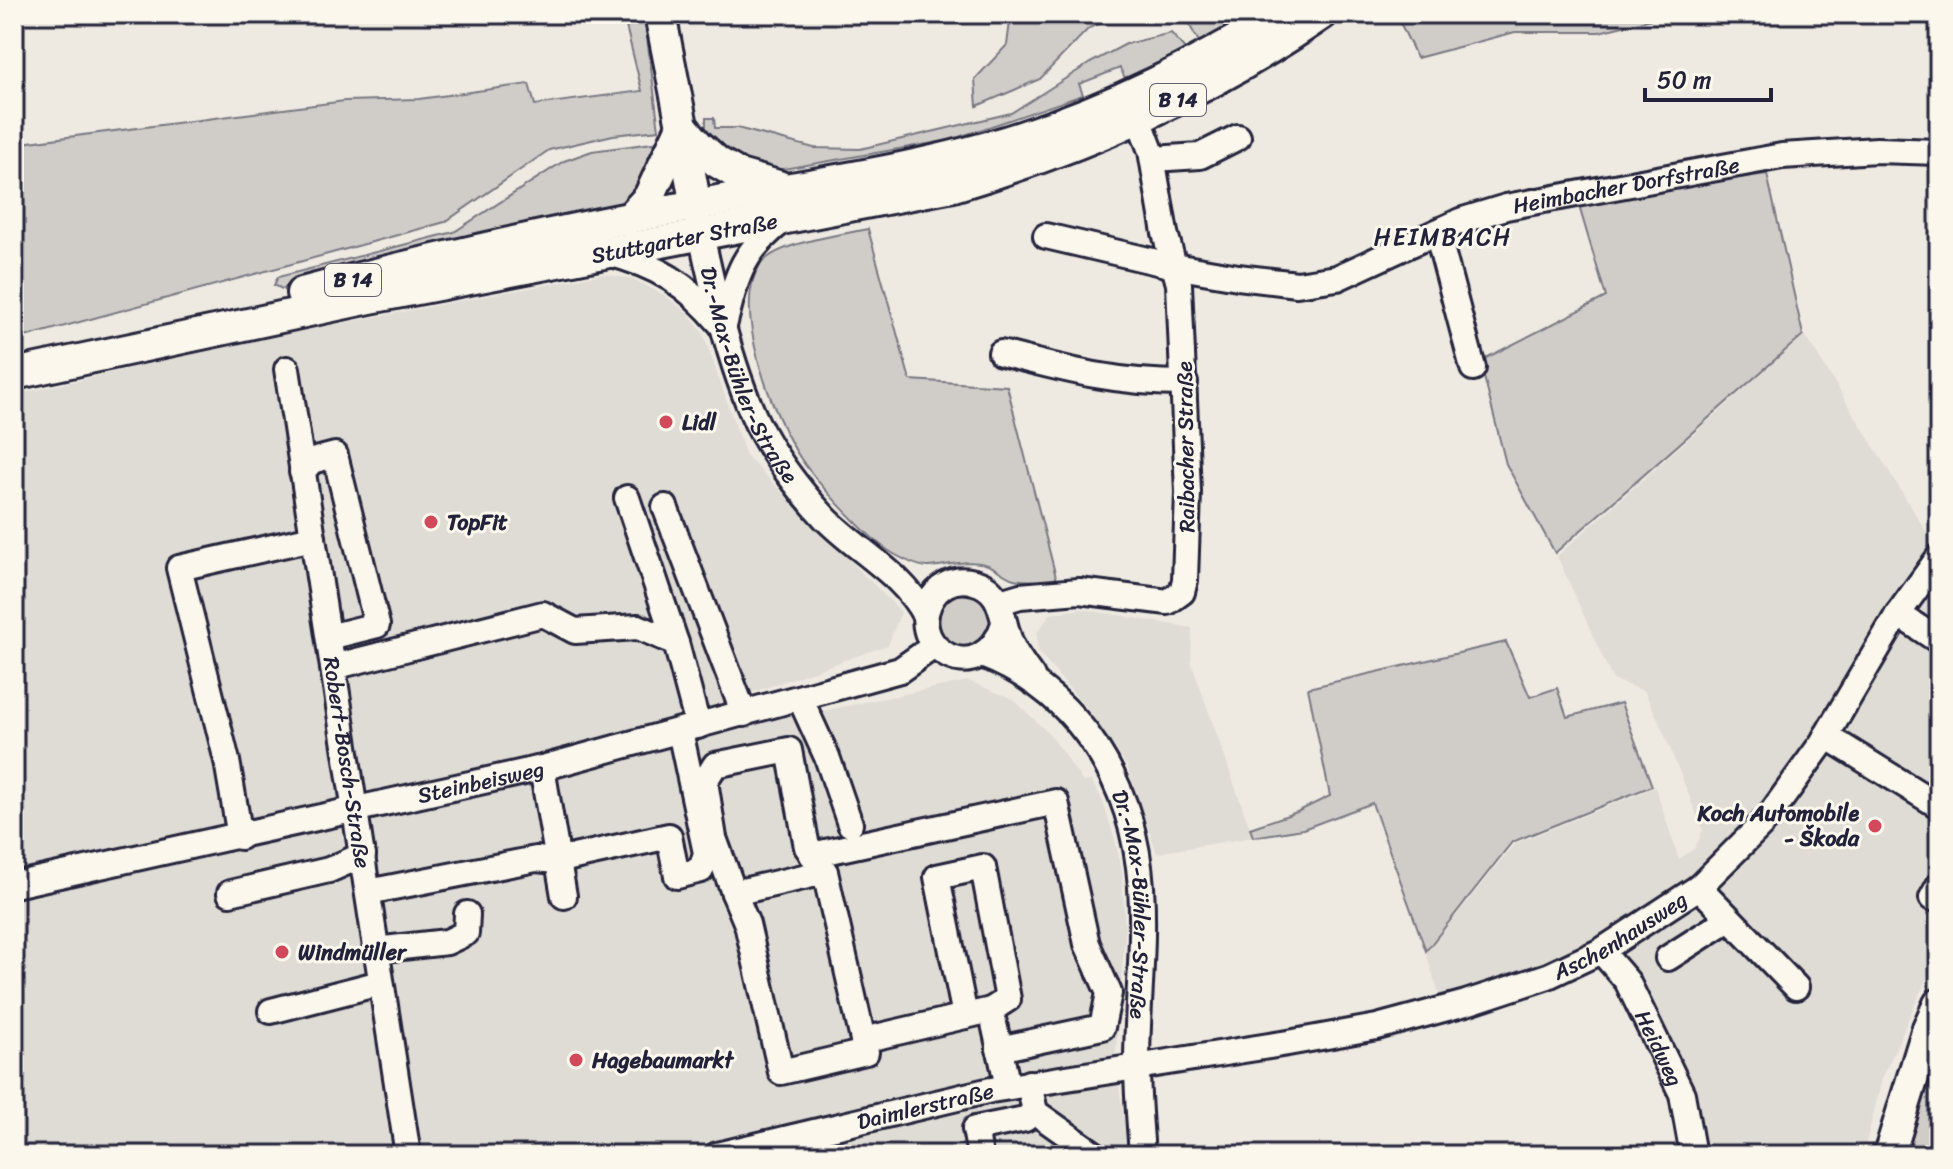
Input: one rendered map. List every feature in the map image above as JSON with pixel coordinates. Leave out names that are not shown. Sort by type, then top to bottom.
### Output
[{"type":"main road","points":[[660,14],[696,210]]},
{"type":"main road","name":"Stuttgarter Straße","points":[[14,372],[411,264],[947,158],[1067,121],[1178,74],[1282,14]]},
{"type":"main road","name":"Stuttgarter Straße","points":[[14,372],[605,252],[696,210],[785,219],[953,186],[1037,160],[1139,119],[1248,63],[1322,14]]},
{"type":"main road","points":[[683,133],[717,162],[739,175],[763,184],[788,188]]},
{"type":"main road","points":[[629,219],[649,197],[683,133]]},
{"type":"main road","points":[[1889,1155],[1928,1028],[1939,1004]]},
{"type":"street","name":"Raibacher Straße","points":[[1002,614],[1020,596],[1079,591],[1168,602],[1182,592],[1188,558],[1185,383],[1179,284],[1153,159],[1139,119]]},
{"type":"street","points":[[1153,159],[1200,156],[1238,137]]},
{"type":"street","name":"Heimbacher Dorfstraße","points":[[1046,236],[1174,266],[1297,284],[1337,278],[1463,220],[1506,207],[1782,156],[1877,150],[1939,152]]},
{"type":"street","name":"Dr.-Max-Bühler-Straße","points":[[696,210],[724,328],[757,422],[776,456],[825,518],[917,600],[925,616]]},
{"type":"street","points":[[724,328],[741,265],[762,239],[785,219]]},
{"type":"street","points":[[1437,232],[1473,368]]},
{"type":"street","points":[[605,252],[640,262],[672,278],[701,300],[724,328]]},
{"type":"street","points":[[1001,353],[1121,381],[1185,383]]},
{"type":"street","name":"Robert-Bosch-Straße","points":[[287,369],[408,1155]]},
{"type":"street","points":[[302,472],[312,461],[335,455],[377,625],[329,637]]},
{"type":"street","points":[[368,892],[536,859],[556,861],[669,836],[677,876],[701,870],[706,853],[676,643],[627,498]]},
{"type":"street","points":[[665,507],[744,714]]},
{"type":"street","points":[[240,837],[227,761],[179,568],[313,538]]},
{"type":"street","name":"Aschenhausweg","points":[[1137,1065],[1377,1027],[1466,1003],[1548,976],[1601,951],[1699,887],[1767,819],[1826,736],[1898,614],[1939,557]]},
{"type":"street","name":"Dr.-Max-Bühler-Straße","points":[[885,569],[933,582],[954,582]]},
{"type":"street","points":[[954,582],[976,582],[993,593],[1002,614],[1000,638],[982,655],[960,659],[946,655],[934,646],[927,632],[925,616],[934,594],[954,582]]},
{"type":"street","points":[[333,667],[543,614],[575,631],[638,627],[676,643]]},
{"type":"street","name":"Dr.-Max-Bühler-Straße","points":[[1002,614],[1012,648],[1038,685]]},
{"type":"street","points":[[1898,614],[1939,641]]},
{"type":"street","name":"Steinbeisweg","points":[[14,885],[542,768],[900,670],[934,646]]},
{"type":"street","name":"Dr.-Max-Bühler-Straße","points":[[982,655],[1038,685],[1074,717],[1098,748],[1116,780],[1135,841],[1141,889],[1137,1065],[1142,1155]]},
{"type":"street","points":[[800,698],[827,757],[850,824]]},
{"type":"street","points":[[1826,736],[1939,806]]},
{"type":"street","points":[[789,750],[807,847],[818,863],[866,1052],[781,1072],[747,924],[734,893],[714,838],[705,781],[715,765],[789,750]]},
{"type":"street","points":[[542,768],[564,896]]},
{"type":"street","points":[[734,893],[818,863],[1056,802],[1087,944],[1109,993],[1102,1027],[999,1049]]},
{"type":"street","points":[[230,893],[329,870],[363,855]]},
{"type":"street","points":[[863,1040],[991,1010],[1008,999],[983,867],[937,877],[965,1016]]},
{"type":"street","points":[[1699,887],[1796,987]]},
{"type":"street","points":[[375,950],[447,942],[466,933],[467,914]]},
{"type":"street","points":[[1668,958],[1729,919]]},
{"type":"street","name":"Heidweg","points":[[1601,951],[1627,981],[1682,1094],[1693,1155]]},
{"type":"street","points":[[271,1011],[380,983]]},
{"type":"street","points":[[991,1010],[999,1049],[1035,1112],[1096,1155]]},
{"type":"street","name":"Daimlerstraße","points":[[717,1155],[1018,1085],[1137,1065]]},
{"type":"street","points":[[980,1155],[975,1129],[1025,1119],[1035,1112]]},
{"type":"shaded area","points":[[623,14],[644,14],[659,130],[613,135],[549,150],[445,222],[14,340],[14,144],[345,101],[419,99],[529,84],[535,105],[642,91]]},
{"type":"shaded area","points":[[1011,14],[1123,14],[1089,28],[1040,79],[977,106],[975,79],[1007,45]]},
{"type":"shaded area","points":[[1183,14],[1259,14],[1202,47]]},
{"type":"shaded area","points":[[1396,14],[1672,14],[1599,32],[1515,32],[1417,58]]},
{"type":"shaded area","points":[[1171,33],[1186,50],[1125,78],[1120,68],[1079,84],[1083,95],[950,140],[772,171],[740,164],[714,146],[706,131],[706,118],[714,118],[715,128],[737,128],[814,148],[860,149],[1011,113],[1126,44]]},
{"type":"shaded area","points":[[653,143],[653,168],[629,201],[604,212],[282,289],[274,285],[278,277],[454,232],[564,161],[592,151]]},
{"type":"shaded area","points":[[1767,174],[1803,335],[1555,553],[1506,464],[1480,361],[1606,297],[1579,206],[1682,186]]},
{"type":"shaded area","points":[[868,229],[910,380],[1007,386],[1057,581],[1014,579],[981,563],[928,567],[902,558],[884,547],[844,511],[790,441],[759,364],[750,308],[752,284],[760,265],[780,251],[810,241]]},
{"type":"shaded area","points":[[603,274],[633,279],[664,295],[688,313],[703,333],[746,456],[901,612],[888,645],[677,719],[794,708],[798,716],[968,681],[1013,699],[1052,737],[1083,782],[1091,781],[1102,799],[1115,840],[1122,871],[1125,932],[1115,1062],[1130,1155],[14,1155],[14,395],[264,338]]},
{"type":"shaded area","points":[[1805,335],[1937,549],[1908,579],[1813,740],[1708,864],[1604,942],[1442,1004],[1426,953],[1514,844],[1655,787],[1679,859],[1695,848],[1703,830],[1658,719],[1644,691],[1613,680],[1557,556]]},
{"type":"shaded area","points":[[1939,575],[1939,950],[1882,1079],[1863,1155],[1695,1155],[1682,1089],[1624,954],[1715,893],[1834,746],[1921,593]]},
{"type":"shaded area","points":[[957,588],[986,594],[995,631],[972,649],[948,643],[938,628],[936,610]]},
{"type":"shaded area","points":[[1082,609],[1192,628],[1191,662],[1253,837],[1157,853],[1127,766],[1090,712],[1038,652],[1037,633],[1050,614]]},
{"type":"shaded area","points":[[1506,642],[1530,697],[1557,688],[1567,717],[1621,703],[1652,786],[1512,842],[1426,951],[1372,803],[1303,829],[1253,837],[1250,828],[1297,812],[1330,796],[1308,688]]},
{"type":"shaded area","points":[[1939,1064],[1939,1155],[1907,1155],[1927,1089]]},
{"type":"place","name":"Lidl","points":[[666,422]]},
{"type":"place","name":"TopFit","points":[[431,522]]},
{"type":"place","name":"Koch Automobile - Škoda","points":[[1875,826]]},
{"type":"place","name":"Windmüller","points":[[282,952]]},
{"type":"place","name":"Hagebaumarkt","points":[[576,1060]]},
{"type":"district","name":"HEIMBACH","points":[[1443,237]]}]
